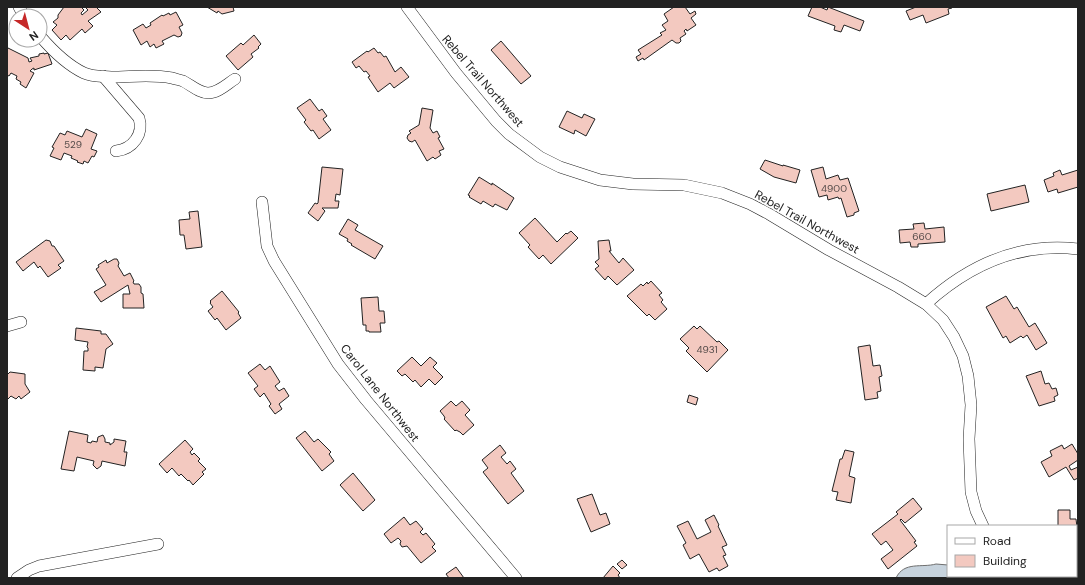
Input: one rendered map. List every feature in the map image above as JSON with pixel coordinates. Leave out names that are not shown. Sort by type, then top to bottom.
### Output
[{"type":"street","name":"Rebel Trail Northwest","points":[[407,7],[456,73],[496,121],[508,134],[540,157],[560,167],[600,180],[633,184],[684,185],[722,193],[770,214],[829,250],[898,287],[926,304],[942,320],[954,338],[963,356],[968,376],[971,405],[969,439],[971,492],[976,511],[983,525]]},
{"type":"street","points":[[48,46],[74,67],[92,76],[148,76],[171,78],[183,81],[192,87],[208,93],[221,89],[235,79]]},
{"type":"street","points":[[103,76],[139,118],[141,124],[140,133],[134,142],[130,146],[116,151]]},
{"type":"street","name":"Carol Lane Northwest","points":[[262,202],[267,246],[338,364],[366,400],[516,578]]},
{"type":"street","points":[[926,304],[959,277],[1002,256],[1046,248],[1078,248]]},
{"type":"street","points":[[7,326],[22,322]]},
{"type":"street","points":[[17,578],[29,570],[39,566],[158,544]]},
{"type":"shaded area","points":[[947,565],[947,577],[989,578],[896,578],[899,573],[908,567]]},
{"type":"building","points":[[64,7],[81,7],[84,10],[81,13],[82,15],[88,10],[86,8],[88,7],[96,7],[101,12],[88,21],[93,26],[85,33],[82,29],[70,40],[66,35],[61,40],[52,30],[57,25],[53,22],[58,18],[58,15]]},
{"type":"building","points":[[207,7],[233,7],[234,11],[222,14],[218,11],[217,13]]},
{"type":"building","points":[[674,7],[685,7],[690,14],[695,11],[696,14],[691,18],[696,25],[687,31],[686,29],[684,31],[686,34],[680,38],[681,41],[679,43],[672,40],[644,60],[643,58],[638,61],[636,57],[641,54],[638,50],[662,35],[660,33],[666,30],[662,25],[668,21],[664,14]]},
{"type":"building","points":[[812,7],[820,7],[827,10],[828,7],[864,21],[860,31],[844,25],[841,32],[834,30],[835,26],[808,16]]},
{"type":"building","points":[[916,7],[952,8],[948,9],[949,14],[926,23],[923,15],[910,20],[906,11]]},
{"type":"building","points":[[176,12],[183,25],[179,27],[182,33],[181,36],[178,37],[174,35],[162,41],[164,44],[156,48],[154,44],[150,47],[147,41],[141,45],[133,30],[143,24],[146,28],[151,25],[150,23],[162,15],[163,16],[169,13],[170,15]]},
{"type":"building","points":[[254,35],[261,44],[258,47],[259,48],[251,54],[253,57],[238,70],[226,56],[241,43],[243,45]]},
{"type":"building","points":[[501,41],[531,76],[521,84],[491,50]]},
{"type":"building","points":[[8,48],[28,58],[29,62],[32,61],[30,58],[39,56],[39,54],[48,53],[52,64],[34,70],[34,68],[32,69],[30,71],[34,73],[26,88],[16,79],[17,76],[11,73],[9,76],[7,75]]},
{"type":"building","points":[[374,48],[384,57],[386,56],[395,72],[401,67],[409,77],[394,88],[390,83],[378,92],[368,77],[370,76],[366,71],[364,72],[359,66],[356,68],[352,62],[367,51],[368,52]]},
{"type":"building","points":[[310,99],[319,111],[322,109],[327,116],[323,119],[331,130],[319,139],[313,130],[311,131],[304,122],[306,120],[297,108]]},
{"type":"building","points":[[422,108],[433,110],[430,128],[433,133],[437,131],[440,137],[438,138],[444,149],[439,151],[441,155],[435,159],[433,157],[427,161],[415,140],[412,142],[407,138],[411,133],[409,131],[419,125]]},
{"type":"building","points":[[567,111],[582,118],[584,114],[595,119],[586,136],[575,130],[574,134],[559,127]]},
{"type":"building","points":[[86,129],[97,134],[91,149],[97,151],[88,163],[84,161],[83,164],[77,162],[78,161],[71,158],[72,156],[64,153],[61,160],[50,156],[54,148],[52,147],[60,133],[65,135],[67,131],[82,137]]},
{"type":"building","points":[[765,160],[800,170],[796,183],[774,177],[760,169]]},
{"type":"building","points":[[322,167],[343,169],[340,195],[336,194],[335,201],[339,201],[338,208],[322,208],[325,211],[318,221],[308,213],[315,203],[318,203]]},
{"type":"building","points":[[823,167],[826,179],[838,175],[840,180],[848,178],[859,211],[854,213],[854,215],[847,217],[841,198],[839,199],[838,197],[828,200],[827,195],[819,197],[811,170]]},
{"type":"building","points":[[1060,170],[1062,175],[1078,170],[1078,187],[1058,193],[1057,189],[1048,192],[1044,180],[1054,176],[1053,173]]},
{"type":"building","points":[[479,177],[492,185],[492,183],[514,198],[507,210],[495,204],[493,207],[483,201],[481,204],[469,197],[470,196],[468,195]]},
{"type":"building","points":[[1025,185],[1029,202],[991,211],[987,194]]},
{"type":"building","points":[[198,211],[202,247],[186,249],[184,235],[180,235],[179,220],[190,219],[189,212]]},
{"type":"building","points":[[535,218],[557,242],[566,233],[567,234],[571,231],[578,238],[551,264],[543,255],[539,259],[528,247],[530,245],[519,233]]},
{"type":"building","points":[[348,219],[358,225],[355,230],[383,246],[375,259],[351,245],[352,244],[347,241],[348,239],[339,234]]},
{"type":"building","points":[[924,223],[925,229],[944,227],[945,242],[918,244],[918,247],[911,247],[910,242],[900,243],[899,230],[914,229],[913,224]]},
{"type":"building","points":[[46,240],[50,241],[52,246],[54,246],[64,261],[58,265],[61,268],[48,277],[40,266],[38,268],[34,262],[23,271],[16,262]]},
{"type":"building","points":[[609,240],[611,251],[609,251],[619,263],[623,258],[634,270],[617,285],[608,276],[605,280],[595,269],[599,266],[595,262],[599,259],[598,241]]},
{"type":"building","points":[[117,259],[119,263],[118,266],[124,276],[130,273],[134,284],[139,284],[141,287],[144,308],[123,308],[123,294],[130,294],[128,285],[101,302],[94,292],[106,285],[96,269],[99,267],[98,265],[106,260],[107,263]]},
{"type":"building","points":[[651,281],[662,293],[659,295],[663,300],[661,302],[667,309],[655,320],[649,314],[647,316],[627,296],[641,284],[643,286],[647,282],[648,284]]},
{"type":"building","points":[[222,291],[239,312],[238,313],[241,318],[226,330],[217,318],[215,320],[208,311],[213,307],[210,301]]},
{"type":"building","points":[[1006,296],[1014,309],[1017,307],[1029,327],[1035,323],[1047,343],[1036,350],[1027,335],[1023,338],[1021,336],[1010,343],[1006,336],[1003,338],[986,307]]},
{"type":"building","points":[[378,297],[379,311],[384,311],[385,323],[380,323],[381,332],[369,332],[366,331],[366,325],[363,325],[361,298]]},
{"type":"building","points":[[694,326],[697,329],[700,326],[728,350],[707,372],[686,351],[689,348],[680,339]]},
{"type":"building","points":[[76,328],[101,331],[101,334],[106,334],[113,344],[106,349],[103,368],[95,367],[95,371],[83,370],[84,351],[88,351],[88,342],[75,340]]},
{"type":"building","points":[[870,345],[873,366],[880,365],[882,376],[879,377],[881,391],[877,392],[878,398],[865,400],[858,347]]},
{"type":"building","points":[[412,357],[421,366],[430,357],[437,363],[433,367],[443,377],[435,385],[429,379],[421,387],[415,380],[413,382],[405,374],[402,376],[397,371]]},
{"type":"building","points":[[260,364],[265,370],[270,366],[280,382],[275,386],[279,391],[284,388],[289,396],[279,404],[282,409],[275,414],[269,406],[271,404],[264,393],[260,397],[254,389],[258,386],[248,373]]},
{"type":"building","points":[[1041,371],[1045,384],[1049,383],[1052,389],[1056,388],[1058,395],[1054,397],[1055,401],[1039,406],[1026,376]]},
{"type":"building","points":[[10,372],[25,374],[25,384],[30,392],[21,399],[19,396],[16,399],[11,396],[7,400],[7,375]]},
{"type":"building","points":[[689,395],[698,398],[696,405],[687,402]]},
{"type":"building","points":[[451,401],[456,406],[462,401],[470,410],[465,415],[474,425],[463,435],[456,430],[455,431],[444,419],[444,416],[440,411]]},
{"type":"building","points":[[69,431],[88,435],[87,442],[91,443],[92,441],[97,442],[98,437],[103,435],[105,442],[110,443],[110,445],[114,442],[114,439],[126,441],[124,452],[127,452],[125,466],[102,461],[101,466],[97,469],[93,465],[94,461],[77,457],[74,471],[61,469]]},
{"type":"building","points":[[305,431],[314,442],[318,439],[331,452],[329,454],[334,461],[322,471],[296,438]]},
{"type":"building","points":[[185,440],[193,449],[190,452],[192,455],[194,453],[200,459],[198,461],[206,469],[202,472],[204,474],[193,485],[181,474],[179,476],[172,468],[167,473],[159,464]]},
{"type":"building","points":[[1072,444],[1078,454],[1078,460],[1069,466],[1071,470],[1078,467],[1078,478],[1074,480],[1066,467],[1049,477],[1041,462],[1052,456],[1050,451],[1062,445],[1064,449]]},
{"type":"building","points":[[500,445],[506,453],[501,457],[507,464],[510,461],[516,469],[511,473],[524,491],[508,504],[483,472],[488,468],[482,460]]},
{"type":"building","points":[[845,450],[854,452],[849,476],[855,478],[851,503],[836,500],[838,492],[832,491],[840,459],[842,459]]},
{"type":"building","points":[[353,473],[375,500],[363,511],[340,485]]},
{"type":"building","points":[[592,494],[600,515],[606,513],[610,524],[591,532],[577,499]]},
{"type":"building","points":[[913,498],[922,509],[905,523],[901,519],[900,520],[916,541],[914,542],[917,546],[888,569],[881,559],[893,550],[886,541],[881,545],[872,534],[898,514],[896,512]]},
{"type":"building","points":[[1058,510],[1070,510],[1070,519],[1076,519],[1077,525],[1058,525]]},
{"type":"building","points":[[714,515],[727,545],[722,547],[726,555],[723,556],[728,566],[719,571],[717,568],[709,572],[699,554],[690,559],[683,545],[686,543],[677,526],[688,521],[697,539],[711,532],[705,520]]},
{"type":"building","points":[[404,517],[410,525],[416,521],[423,529],[420,532],[423,535],[426,533],[435,544],[432,547],[436,551],[421,563],[407,546],[402,547],[400,544],[401,541],[398,538],[391,543],[384,534]]},
{"type":"building","points":[[622,560],[627,565],[622,569],[617,564]]},
{"type":"building","points":[[613,566],[620,573],[618,575],[620,578],[603,578]]},
{"type":"building","points":[[456,567],[464,578],[449,578],[446,574]]}]
